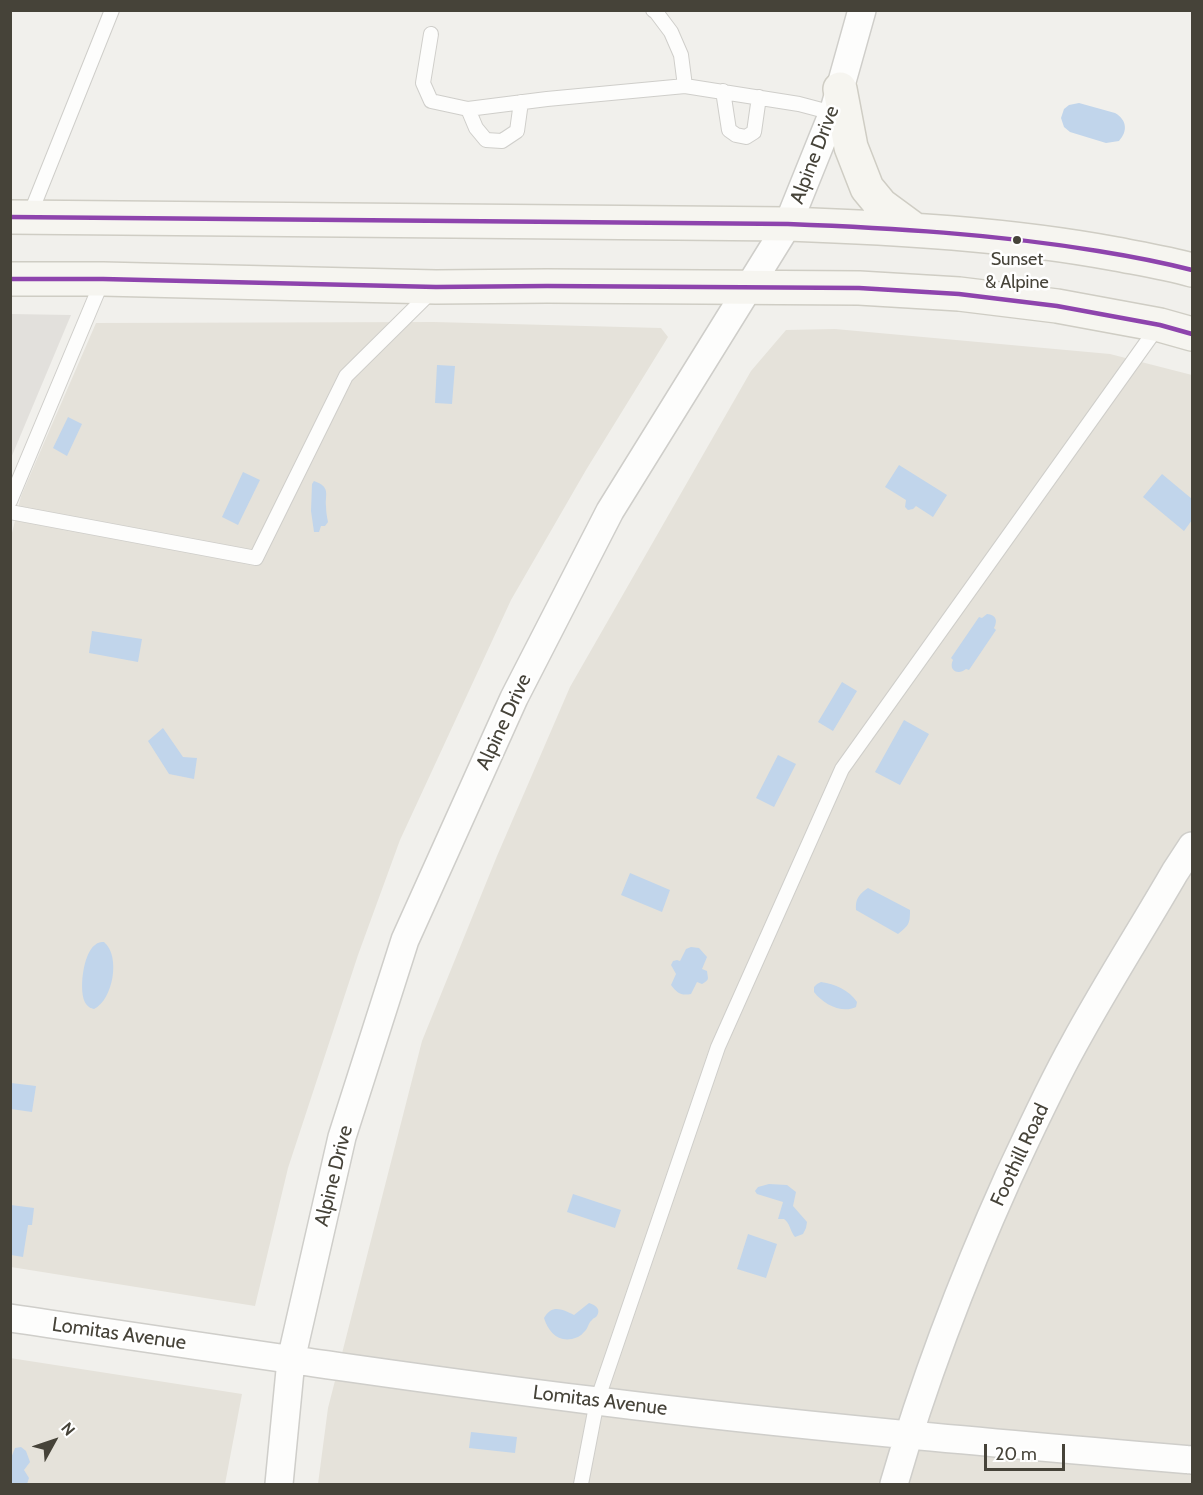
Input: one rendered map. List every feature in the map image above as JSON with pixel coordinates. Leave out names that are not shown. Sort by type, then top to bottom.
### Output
[{"type":"main road","points":[[836,101],[867,188],[881,205],[915,230]]},
{"type":"main road","points":[[20,217],[788,224],[964,233],[1065,245],[1192,270]]},
{"type":"main road","points":[[10,279],[436,287],[859,288],[959,294],[1057,306],[1160,325],[1192,334]]},
{"type":"street","name":"Alpine Drive","points":[[279,1485],[291,1360],[342,1137],[405,940],[514,698],[610,511],[788,224],[836,101],[862,10]]},
{"type":"street","name":"Foothill Road","points":[[894,1485],[908,1435],[943,1336],[983,1234],[1030,1130],[1074,1044],[1192,846]]},
{"type":"street","name":"Lomitas Avenue","points":[[10,1318],[291,1360],[597,1401],[908,1435],[1192,1461]]},
{"type":"lane","points":[[20,217],[112,10]]},
{"type":"lane","points":[[653,10],[672,32],[681,55],[685,86]]},
{"type":"lane","points":[[431,34],[423,82],[431,101],[468,108],[685,86],[799,104],[836,101]]},
{"type":"lane","points":[[723,91],[729,130],[736,135],[746,137],[754,132],[759,97]]},
{"type":"lane","points":[[468,108],[476,128],[486,140],[502,141],[517,131],[521,102]]},
{"type":"lane","points":[[10,501],[103,279]]},
{"type":"lane","points":[[10,512],[256,558],[346,376],[436,287]]},
{"type":"lane","points":[[581,1485],[597,1401],[718,1047],[842,769],[1160,325]]},
{"type":"shaded area","points":[[10,314],[71,315],[11,458]]},
{"type":"shaded area","points":[[434,322],[661,328],[668,337],[586,470],[511,600],[400,840],[358,955],[288,1168],[255,1306],[11,1267],[11,537],[21,496],[96,323]]},
{"type":"shaded area","points":[[835,329],[1110,354],[1192,375],[1192,1484],[318,1484],[328,1408],[422,1041],[497,856],[570,687],[751,371],[786,330]]},
{"type":"shaded area","points":[[10,1358],[242,1394],[225,1484],[11,1484]]},
{"type":"water","points":[[1079,103],[1119,116],[1124,122],[1125,130],[1119,141],[1106,143],[1070,132],[1064,127],[1061,118],[1064,109],[1069,105]]},
{"type":"water","points":[[437,365],[455,366],[452,404],[435,403]]},
{"type":"water","points":[[68,417],[82,424],[67,456],[53,448]]},
{"type":"water","points":[[899,465],[947,495],[933,517],[916,506],[908,510],[905,507],[906,500],[885,487]]},
{"type":"water","points":[[243,472],[260,480],[238,525],[222,517]]},
{"type":"water","points":[[1162,474],[1192,499],[1192,520],[1184,531],[1143,497]]},
{"type":"water","points":[[314,481],[323,486],[326,491],[328,522],[325,526],[321,526],[319,532],[314,532],[311,511]]},
{"type":"water","points":[[987,614],[995,618],[994,628],[996,630],[969,670],[955,671],[951,658],[979,617],[982,618]]},
{"type":"water","points":[[92,631],[142,639],[138,662],[89,653]]},
{"type":"water","points":[[842,682],[857,691],[833,731],[818,722]]},
{"type":"water","points":[[904,720],[929,734],[900,785],[875,772]]},
{"type":"water","points":[[163,728],[183,757],[197,758],[194,779],[169,774],[148,741]]},
{"type":"water","points":[[778,755],[796,764],[774,807],[756,798]]},
{"type":"water","points":[[630,873],[670,890],[662,912],[621,895]]},
{"type":"water","points":[[868,888],[910,910],[908,924],[898,934],[856,910],[858,897]]},
{"type":"water","points":[[104,942],[112,957],[112,977],[106,997],[94,1009],[87,1005],[84,999],[83,973],[91,949],[97,943]]},
{"type":"water","points":[[699,948],[707,957],[702,969],[707,971],[708,979],[702,984],[697,982],[691,994],[684,995],[677,992],[671,985],[676,974],[671,965],[673,961],[680,961],[686,949]]},
{"type":"water","points":[[821,982],[846,991],[857,1002],[856,1007],[845,1009],[833,1007],[822,1000],[814,992],[814,987]]},
{"type":"water","points":[[11,1083],[36,1086],[32,1112],[11,1109]]},
{"type":"water","points":[[769,1184],[787,1185],[796,1192],[793,1206],[807,1222],[803,1234],[795,1237],[786,1221],[778,1219],[783,1202],[757,1194],[755,1191],[758,1187]]},
{"type":"water","points":[[573,1194],[621,1210],[615,1228],[567,1212]]},
{"type":"water","points":[[11,1205],[34,1208],[32,1225],[28,1225],[23,1257],[11,1255]]},
{"type":"water","points":[[748,1234],[777,1244],[766,1278],[737,1269]]},
{"type":"water","points":[[589,1303],[596,1306],[598,1312],[580,1336],[562,1339],[548,1327],[544,1318],[550,1311],[558,1309],[574,1315]]},
{"type":"water","points":[[471,1432],[517,1437],[515,1453],[469,1448]]},
{"type":"water","points":[[21,1447],[26,1451],[30,1462],[24,1470],[29,1478],[27,1484],[11,1484],[11,1458],[15,1448]]},
{"type":"transit line","points":[[10,217],[788,224],[905,230],[1021,240],[1121,255],[1192,270]]},
{"type":"transit line","points":[[10,279],[436,287],[859,288],[959,294],[1057,306],[1160,325],[1192,334]]},
{"type":"place","name":"Sunset & Alpine","points":[[1017,240]]}]
